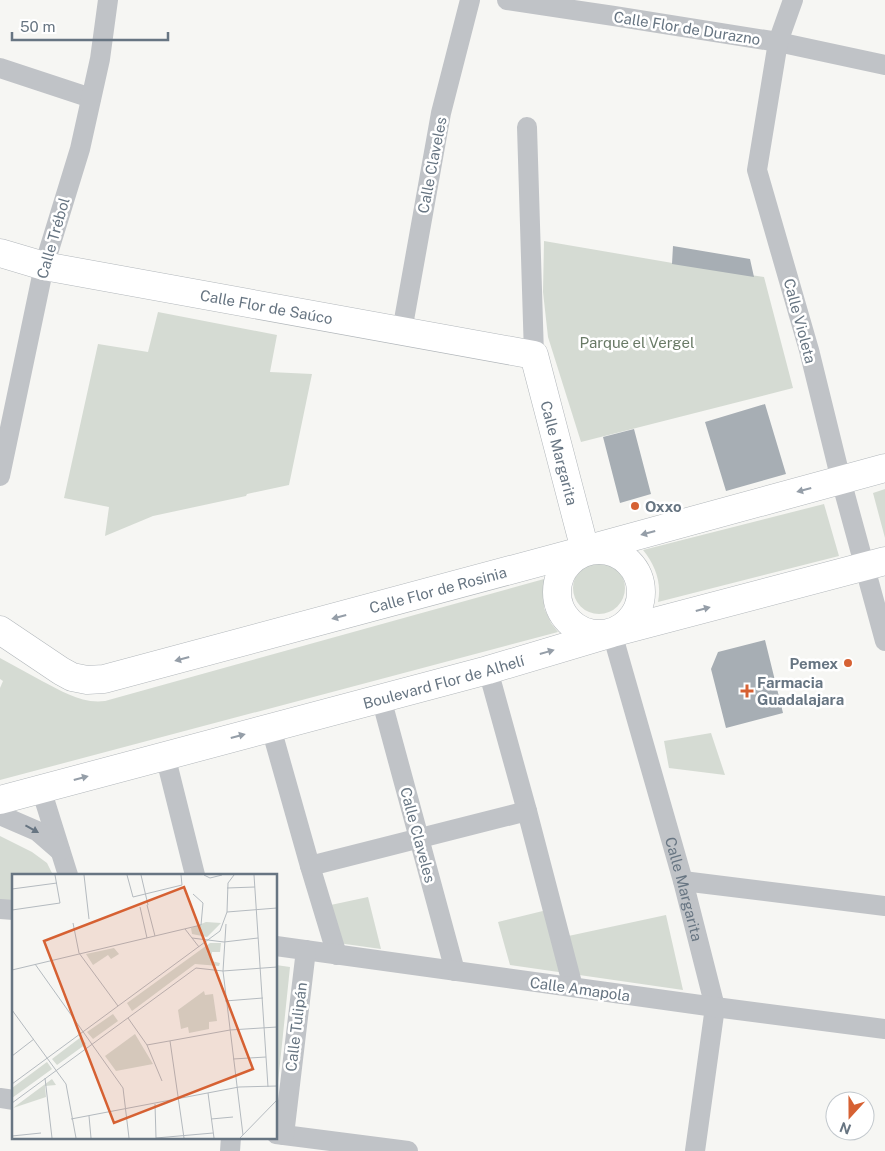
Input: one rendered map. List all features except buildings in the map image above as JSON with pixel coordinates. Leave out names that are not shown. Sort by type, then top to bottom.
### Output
[{"type":"main road","name":"Calle Flor de Saúco","points":[[0,252],[44,266],[534,355]]},
{"type":"main road","name":"Calle Margarita","points":[[534,355],[585,550]]},
{"type":"main road","name":"Calle Flor de Rosinia","points":[[0,630],[60,671],[72,677],[87,680],[104,679],[885,468]]},
{"type":"main road","points":[[599,549],[612,551],[624,557],[634,566],[640,578],[642,592],[640,605],[634,617],[612,633],[598,634],[585,631],[572,624],[563,614],[558,601],[556,589],[559,576],[566,565],[585,550],[599,549]]},
{"type":"main road","name":"Boulevard Flor de Alhelí","points":[[0,800],[488,670],[612,633],[875,564]]},
{"type":"street","name":"Calle Trébol","points":[[0,476],[5,431],[44,266],[80,149],[100,59],[108,0]]},
{"type":"street","name":"Calle Claveles","points":[[402,331],[441,113],[470,0]]},
{"type":"street","name":"Calle Flor de Durazno","points":[[507,0],[616,8],[885,65]]},
{"type":"street","name":"Calle Violeta","points":[[793,0],[778,42],[757,170],[809,350],[841,480],[875,564],[885,641]]},
{"type":"street","points":[[0,68],[91,98]]},
{"type":"street","points":[[527,126],[534,355]]},
{"type":"street","name":"Calle Margarita","points":[[612,633],[683,881],[714,1008],[695,1151]]},
{"type":"street","points":[[488,670],[573,987]]},
{"type":"street","name":"Calle Claveles","points":[[381,698],[455,971]]},
{"type":"street","points":[[271,728],[337,954]]},
{"type":"street","points":[[165,755],[195,874]]},
{"type":"street","points":[[40,789],[68,874]]},
{"type":"street","points":[[310,866],[527,811]]},
{"type":"street","points":[[0,815],[37,831],[60,851]]},
{"type":"street","points":[[683,881],[885,906]]},
{"type":"street","name":"Calle Amapola","points":[[278,946],[714,1008],[885,1029]]},
{"type":"street","name":"Calle Tulipán","points":[[280,1134],[306,950]]},
{"type":"street","points":[[280,1134],[408,1151]]},
{"type":"street","points":[[230,1151],[231,1138]]},
{"type":"green space","name":"Parque el Vergel","points":[[544,241],[764,277],[793,388],[581,442],[548,337],[543,292]]},
{"type":"green space","points":[[158,312],[277,335],[270,372],[312,374],[289,485],[153,516],[105,536],[109,507],[64,498],[98,344],[148,352]]},
{"type":"green space","points":[[885,489],[885,538],[873,493]]},
{"type":"green space","points":[[824,504],[839,556],[658,602],[659,588],[656,574],[643,550]]},
{"type":"green space","points":[[599,562],[613,566],[621,574],[625,588],[621,602],[613,610],[599,614],[585,610],[577,602],[573,588],[577,574],[585,566]]},
{"type":"green space","points":[[544,579],[544,608],[551,623],[558,632],[0,780],[0,688],[3,681],[0,679],[0,658],[72,696],[88,701],[105,701]]},
{"type":"green space","points":[[711,733],[725,775],[669,768],[664,741]]},
{"type":"green space","points":[[0,836],[32,852],[47,863],[52,874],[12,874],[12,904],[0,902]]},
{"type":"green space","points":[[368,897],[381,949],[338,943],[326,906]]},
{"type":"green space","points":[[551,909],[557,938],[666,915],[683,990],[510,965],[498,922]]},
{"type":"green space","points":[[278,965],[290,967],[278,1083]]},
{"type":"place","name":"Oxxo","points":[[635,506]]},
{"type":"place","name":"Pemex","points":[[848,663]]},
{"type":"place","name":"Farmacia Guadalajara","points":[[747,691]]}]
